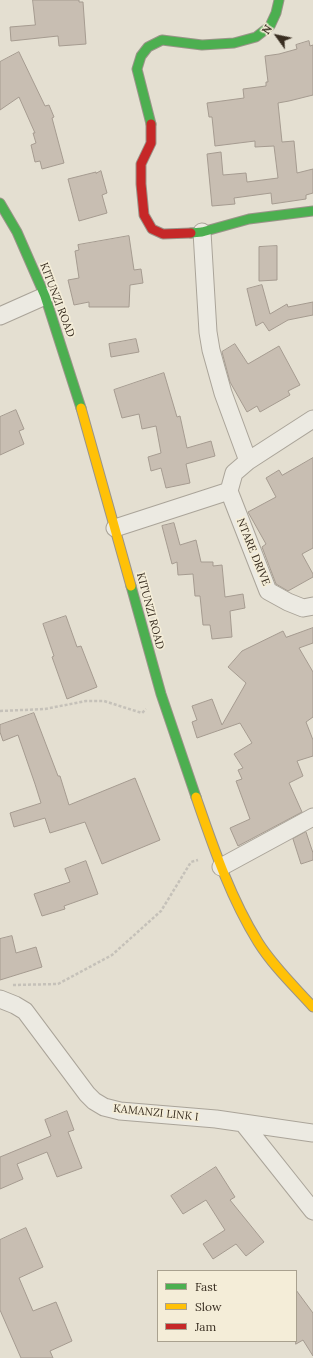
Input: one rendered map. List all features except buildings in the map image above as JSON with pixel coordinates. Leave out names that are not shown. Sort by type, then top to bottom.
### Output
[{"type":"street","points":[[279,0],[276,13],[270,26],[256,37],[234,43],[202,46],[162,40],[148,47],[141,56],[137,69],[151,123],[151,143],[141,164],[144,215],[152,229],[163,234],[202,232],[249,219],[313,211]]},
{"type":"street","name":"KITUNZI ROAD","points":[[0,203],[17,232],[45,296],[79,399],[160,694],[219,861],[242,915],[258,942],[286,978],[313,1007]]},
{"type":"street","points":[[202,232],[208,332],[211,350],[222,393],[248,461]]},
{"type":"street","points":[[0,316],[45,296]]},
{"type":"street","points":[[114,528],[229,491],[234,473],[248,461],[313,419]]},
{"type":"street","name":"NTARE DRIVE","points":[[229,491],[268,591],[303,608],[313,606]]},
{"type":"street","points":[[219,861],[313,817]]},
{"type":"street","name":"KAMANZI LINK I","points":[[0,999],[25,1011],[87,1094],[94,1101],[104,1107],[120,1111],[216,1119],[313,1133]]},
{"type":"street","points":[[243,1123],[313,1211]]},
{"type":"path","points":[[0,711],[45,709],[86,702],[104,701],[142,713],[160,694]]},
{"type":"path","points":[[11,986],[58,984],[112,955],[161,911],[191,862],[219,861]]},
{"type":"traffic: fast","points":[[151,124],[137,69],[141,56],[148,47],[162,40],[202,45],[234,43],[256,37],[270,26],[276,13],[279,0]]},
{"type":"traffic: fast","points":[[0,203],[17,232],[45,296],[81,408]]},
{"type":"traffic: fast","points":[[191,233],[202,232],[249,219],[313,211]]},
{"type":"traffic: fast","points":[[131,586],[161,694],[196,797]]},
{"type":"traffic: slow","points":[[81,408],[131,586]]},
{"type":"traffic: slow","points":[[196,797],[223,871],[248,925],[270,959],[313,1007]]},
{"type":"traffic: jam","points":[[151,124],[151,143],[141,164],[144,215],[152,229],[163,234],[191,233]]}]
